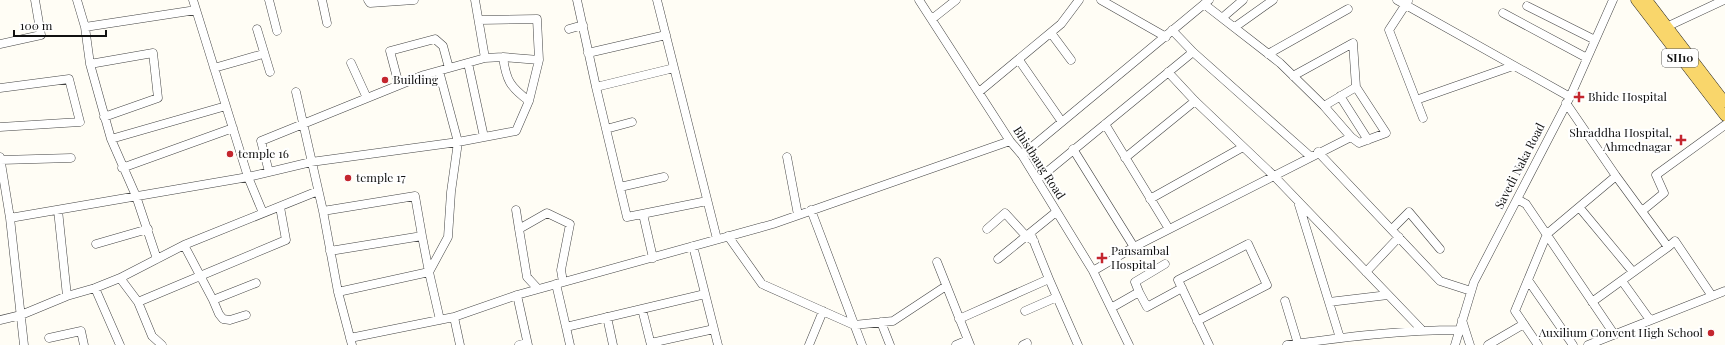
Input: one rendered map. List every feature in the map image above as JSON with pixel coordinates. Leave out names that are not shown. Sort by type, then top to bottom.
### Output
[{"type":"main road","name":"SH10","points":[[1636,0],[1663,28],[1725,102]]},
{"type":"main road","name":"SH10","points":[[1647,0],[1663,28],[1725,116]]},
{"type":"street","points":[[0,44],[42,35],[35,0]]},
{"type":"street","points":[[77,0],[86,26],[90,64],[104,117],[122,168],[136,196],[157,260]]},
{"type":"street","points":[[193,0],[248,177],[263,213]]},
{"type":"street","points":[[269,0],[277,31]]},
{"type":"street","points":[[322,0],[327,23]]},
{"type":"street","points":[[368,0],[370,4],[414,0]]},
{"type":"street","points":[[475,0],[485,58]]},
{"type":"street","points":[[577,0],[627,217],[707,201]]},
{"type":"street","points":[[657,0],[717,239]]},
{"type":"street","name":"Bhistbaug Road","points":[[919,0],[1010,141],[1022,155],[1093,271],[1128,345]]},
{"type":"street","points":[[932,19],[956,0]]},
{"type":"street","points":[[979,92],[1020,60],[1061,24],[1079,0]]},
{"type":"street","points":[[1101,0],[1166,37]]},
{"type":"street","points":[[1222,18],[1243,0]]},
{"type":"street","points":[[1235,27],[1273,0]]},
{"type":"street","points":[[1396,0],[1407,2],[1568,100],[1616,176],[1668,247]]},
{"type":"street","name":"Savedi Naka Road","points":[[1455,345],[1474,282],[1568,100],[1613,0]]},
{"type":"street","points":[[1663,28],[1724,0]]},
{"type":"street","points":[[1022,155],[1207,2],[1222,18],[1235,27],[1293,76],[1324,106],[1351,137],[1360,143],[1386,133],[1356,87],[1353,43],[1293,76]]},
{"type":"street","points":[[1407,2],[1389,30],[1423,118]]},
{"type":"street","points":[[1527,6],[1595,40]]},
{"type":"street","points":[[1268,54],[1348,9]]},
{"type":"street","points":[[86,26],[196,10]]},
{"type":"street","points":[[1503,13],[1587,58]]},
{"type":"street","points":[[10,218],[248,177],[311,162],[458,142],[516,131],[529,101],[539,60],[536,19],[479,20]]},
{"type":"street","points":[[569,29],[583,25]]},
{"type":"street","points":[[256,30],[270,72]]},
{"type":"street","points":[[1172,30],[1192,52],[1311,157]]},
{"type":"street","points":[[1051,33],[1071,60]]},
{"type":"street","points":[[588,53],[666,34]]},
{"type":"street","points":[[399,85],[390,51],[435,39],[443,46],[449,68]]},
{"type":"street","points":[[1037,180],[1192,52]]},
{"type":"street","points":[[90,64],[153,53],[158,98],[104,117]]},
{"type":"street","points":[[214,68],[263,54]]},
{"type":"street","points":[[269,172],[261,141],[399,85],[449,68],[485,58],[503,57],[539,60]]},
{"type":"street","points":[[503,57],[507,80],[518,93],[529,101]]},
{"type":"street","points":[[1020,60],[1062,122]]},
{"type":"street","points":[[351,63],[367,98]]},
{"type":"street","points":[[468,63],[484,137]]},
{"type":"street","points":[[1416,100],[1513,66]]},
{"type":"street","points":[[596,87],[674,68]]},
{"type":"street","points":[[338,292],[429,272],[448,237],[451,192],[458,142],[439,71]]},
{"type":"street","points":[[1168,72],[1195,101],[1274,176],[1422,330]]},
{"type":"street","points":[[0,88],[68,79],[80,122],[0,127]]},
{"type":"street","points":[[1324,106],[1356,87]]},
{"type":"street","points":[[296,92],[323,211],[338,292],[351,341],[454,317],[517,295],[653,258],[798,215],[1010,141]]},
{"type":"street","points":[[1340,96],[1368,140]]},
{"type":"street","points":[[1125,158],[1195,101]]},
{"type":"street","points":[[111,139],[226,106]]},
{"type":"street","points":[[606,129],[632,122]]},
{"type":"street","points":[[1105,124],[1169,229]]},
{"type":"street","points":[[1642,211],[1664,193],[1656,175],[1725,125]]},
{"type":"street","points":[[122,168],[233,128]]},
{"type":"street","points":[[1093,271],[1134,247],[1311,157],[1318,152],[1351,137]]},
{"type":"street","points":[[1150,199],[1243,147]]},
{"type":"street","points":[[1073,149],[1134,247]]},
{"type":"street","points":[[1318,152],[1440,281],[1471,291]]},
{"type":"street","points":[[787,157],[798,215]]},
{"type":"street","points":[[24,345],[10,218],[0,158],[71,158]]},
{"type":"street","points":[[1538,345],[1515,310],[1548,234],[1616,176]]},
{"type":"street","points":[[620,187],[664,177]]},
{"type":"street","points":[[0,320],[21,315],[66,296],[95,288],[120,278],[184,245],[318,191]]},
{"type":"street","points":[[323,211],[414,196],[440,320]]},
{"type":"street","points":[[1517,199],[1526,204],[1548,234],[1614,334]]},
{"type":"street","points":[[1298,202],[1340,338]]},
{"type":"street","points":[[138,302],[286,240],[280,207]]},
{"type":"street","points":[[1579,207],[1633,272]]},
{"type":"street","points":[[58,210],[66,296]]},
{"type":"street","points":[[516,210],[527,277],[538,289]]},
{"type":"street","points":[[811,210],[862,345]]},
{"type":"street","points":[[998,259],[1056,212]]},
{"type":"street","points":[[1392,229],[1409,212],[1440,248]]},
{"type":"street","points":[[519,229],[547,213],[570,224],[560,283],[570,345]]},
{"type":"street","points":[[987,229],[1005,213],[1034,241],[1078,345]]},
{"type":"street","points":[[642,214],[653,258]]},
{"type":"street","points":[[96,244],[148,229]]},
{"type":"street","points":[[330,251],[422,236]]},
{"type":"street","points":[[728,236],[762,284],[854,325],[893,320],[946,286]]},
{"type":"street","points":[[1366,272],[1399,237]]},
{"type":"street","points":[[1592,302],[1675,241],[1712,296]]},
{"type":"street","points":[[1197,321],[1267,285],[1248,244],[1178,280],[1197,321],[1209,345]]},
{"type":"street","points":[[184,245],[223,319],[230,320],[246,315]]},
{"type":"street","points":[[692,246],[718,345]]},
{"type":"street","points":[[937,262],[969,342],[956,345]]},
{"type":"street","points":[[1165,264],[1135,282],[1147,307],[1182,288]]},
{"type":"street","points":[[120,278],[138,302],[155,345]]},
{"type":"street","points":[[959,319],[1049,279]]},
{"type":"street","points":[[1528,280],[1573,345]]},
{"type":"street","points":[[1622,281],[1650,320]]},
{"type":"street","points":[[213,300],[256,283]]},
{"type":"street","points":[[95,288],[120,345]]},
{"type":"street","points":[[1588,345],[1725,291]]},
{"type":"street","points":[[1111,308],[1139,292]]},
{"type":"street","points":[[566,327],[705,294]]},
{"type":"street","points":[[517,295],[524,344]]},
{"type":"street","points":[[1329,302],[1388,295]]},
{"type":"street","points":[[1025,311],[1057,298]]},
{"type":"street","points":[[1285,301],[1298,344]]},
{"type":"street","points":[[642,309],[651,344],[714,329]]},
{"type":"street","points":[[809,345],[823,311]]},
{"type":"street","points":[[454,317],[460,345]]},
{"type":"street","points":[[607,317],[613,345]]},
{"type":"street","points":[[1462,320],[1470,345]]},
{"type":"street","points":[[881,322],[890,345]]},
{"type":"street","points":[[1488,345],[1524,324]]},
{"type":"street","points":[[1287,345],[1422,330],[1460,330]]},
{"type":"street","points":[[49,338],[81,331],[84,345]]},
{"type":"street","points":[[152,336],[162,345]]},
{"type":"place","name":"Building","points":[[385,80]]},
{"type":"place","name":"Bhide Hospital","points":[[1579,97]]},
{"type":"place","name":"Shraddha Hospital, Ahmednagar","points":[[1681,140]]},
{"type":"place","name":"temple 16","points":[[230,154]]},
{"type":"place","name":"temple 17","points":[[348,178]]},
{"type":"place","name":"Pansambal Hospital","points":[[1102,258]]},
{"type":"place","name":"Auxilium Convent High School","points":[[1711,333]]}]
